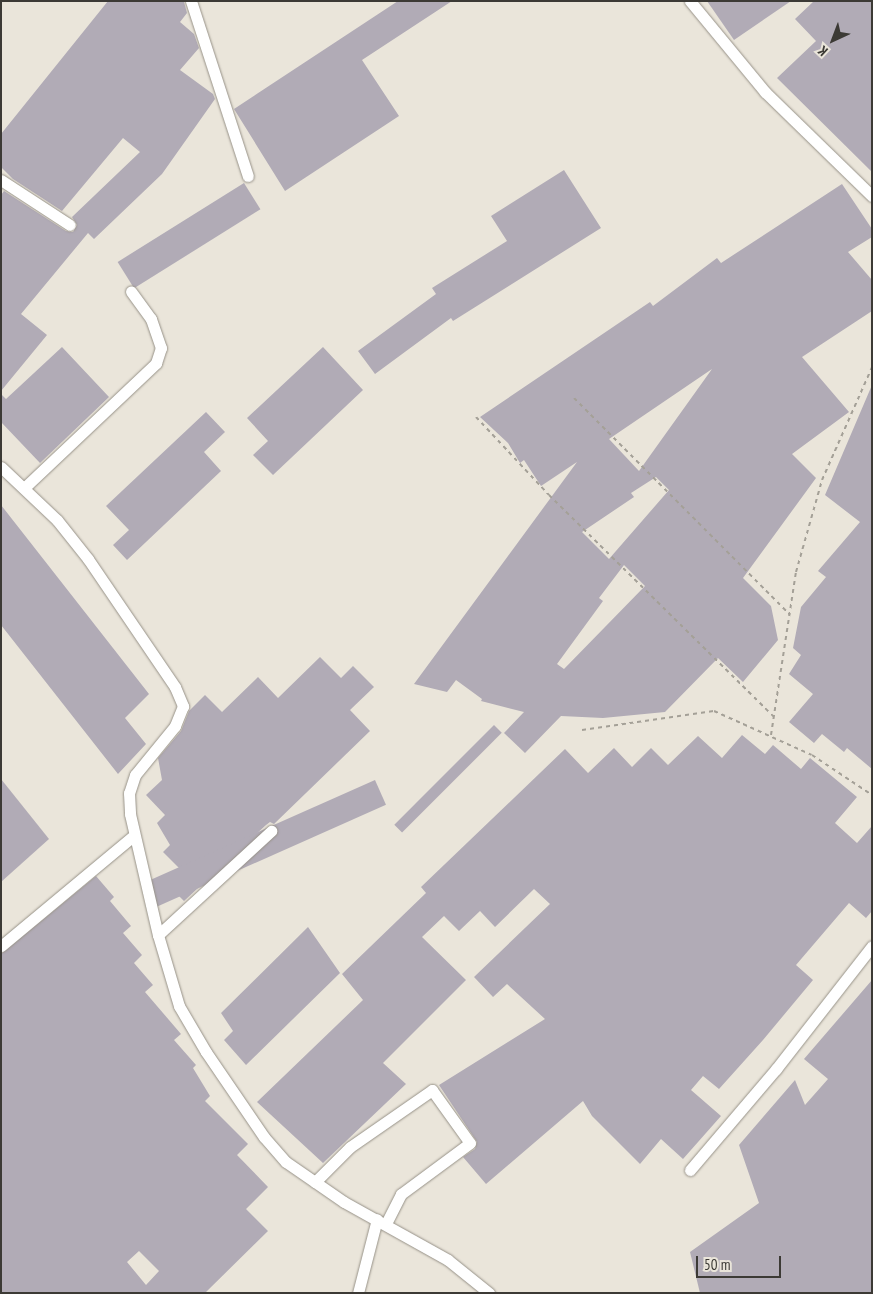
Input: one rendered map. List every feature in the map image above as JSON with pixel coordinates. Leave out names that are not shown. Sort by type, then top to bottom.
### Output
[{"type":"street","points":[[191,1],[248,176]]},
{"type":"street","points":[[690,1],[764,92],[872,196]]},
{"type":"street","points":[[1,180],[70,225]]},
{"type":"street","points":[[24,488],[156,363],[161,348],[154,329],[131,291]]},
{"type":"street","points":[[1,467],[58,520],[88,560],[175,687],[183,706],[175,726],[135,774],[129,793],[133,836],[158,935],[179,1006],[206,1052],[264,1137],[286,1162],[344,1202],[382,1221],[448,1260],[489,1293]]},
{"type":"street","points":[[158,935],[270,831]]},
{"type":"street","points":[[1,946],[133,836]]},
{"type":"street","points":[[690,1170],[776,1069],[872,946]]},
{"type":"street","points":[[315,1182],[350,1147],[432,1090],[470,1143],[400,1194],[382,1221],[358,1293]]},
{"type":"path","points":[[771,735],[796,572],[822,480],[872,367]]},
{"type":"path","points":[[574,398],[790,615]]},
{"type":"path","points":[[476,417],[548,495],[774,717]]},
{"type":"path","points":[[582,730],[714,711],[812,755],[872,795]]},
{"type":"building","points":[[108,1],[184,2],[187,13],[180,22],[194,34],[199,48],[180,70],[213,94],[215,99],[162,174],[94,239],[88,233],[21,314],[47,335],[1,391],[1,195],[4,191],[66,231],[73,232],[77,225],[72,217],[140,152],[123,138],[62,211],[13,179],[1,167],[1,134]]},
{"type":"building","points":[[398,1],[452,1],[362,60],[399,116],[285,191],[234,109]]},
{"type":"building","points":[[707,1],[791,1],[734,40]]},
{"type":"building","points":[[814,1],[872,1],[872,172],[777,78],[816,41],[795,19]]},
{"type":"building","points":[[564,170],[601,228],[453,321],[451,318],[375,374],[358,351],[436,294],[432,288],[507,241],[491,216]]},
{"type":"building","points":[[244,183],[260,209],[134,288],[118,262]]},
{"type":"building","points":[[842,184],[872,229],[872,237],[848,252],[872,280],[872,311],[802,357],[849,412],[792,454],[816,478],[743,578],[771,606],[778,640],[743,682],[718,658],[665,712],[603,718],[561,716],[525,753],[504,733],[524,712],[481,701],[482,699],[456,680],[447,692],[414,684],[577,462],[541,486],[524,460],[520,463],[508,443],[480,417],[650,302],[653,306],[717,258],[721,263]],"holes":[[[712,369],[639,471],[609,439]],[[656,477],[669,490],[609,559],[582,532],[634,497],[631,493]],[[624,565],[645,586],[564,669],[557,664],[603,601],[599,598]]]},
{"type":"building","points":[[62,347],[109,397],[40,463],[1,422],[1,394],[6,399]]},
{"type":"building","points":[[323,347],[363,390],[273,475],[253,455],[268,441],[247,418]]},
{"type":"building","points":[[872,385],[872,769],[847,748],[844,752],[822,734],[814,743],[789,722],[813,694],[789,674],[801,655],[793,648],[801,607],[826,577],[818,571],[860,522],[825,495]]},
{"type":"building","points":[[206,412],[225,432],[204,452],[221,471],[127,560],[113,545],[129,530],[106,506]]},
{"type":"building","points":[[1,505],[149,694],[125,718],[146,744],[118,774],[1,625]]},
{"type":"building","points":[[320,657],[341,678],[353,666],[374,687],[350,710],[370,731],[274,824],[270,822],[266,825],[184,901],[169,886],[184,873],[163,852],[170,845],[157,823],[165,815],[146,795],[162,780],[158,758],[181,731],[189,711],[205,695],[222,712],[258,677],[278,698]]},
{"type":"building","points":[[494,725],[502,733],[402,832],[394,825]]},
{"type":"building","points":[[742,735],[765,754],[773,745],[801,769],[810,758],[857,797],[835,823],[857,843],[872,826],[872,911],[866,918],[849,903],[796,965],[813,980],[763,1040],[719,1089],[703,1076],[691,1090],[721,1116],[683,1159],[661,1139],[640,1164],[592,1116],[583,1101],[486,1184],[463,1157],[475,1149],[477,1142],[439,1085],[545,1019],[507,984],[493,997],[474,977],[550,904],[534,889],[495,927],[480,911],[459,931],[444,916],[422,937],[466,980],[383,1063],[406,1084],[323,1163],[257,1102],[363,1000],[342,974],[426,893],[421,887],[565,749],[588,773],[614,748],[632,767],[651,748],[668,765],[698,736],[722,758]]},
{"type":"building","points":[[1,779],[49,839],[1,882]]},
{"type":"building","points":[[375,780],[386,805],[154,908],[143,883]]},
{"type":"building","points":[[96,876],[114,897],[110,901],[131,926],[123,933],[142,955],[134,963],[153,985],[145,992],[181,1034],[174,1040],[196,1065],[193,1068],[210,1096],[205,1101],[248,1144],[237,1155],[268,1187],[246,1209],[268,1231],[205,1293],[1,1293],[1,954]],"holes":[[[139,1251],[159,1271],[146,1285],[127,1262]]]},
{"type":"building","points":[[308,927],[340,973],[246,1065],[224,1040],[233,1031],[221,1013]]},
{"type":"building","points":[[872,980],[872,1293],[700,1293],[690,1252],[759,1203],[739,1145],[795,1080],[805,1105],[828,1079],[804,1059]]}]
